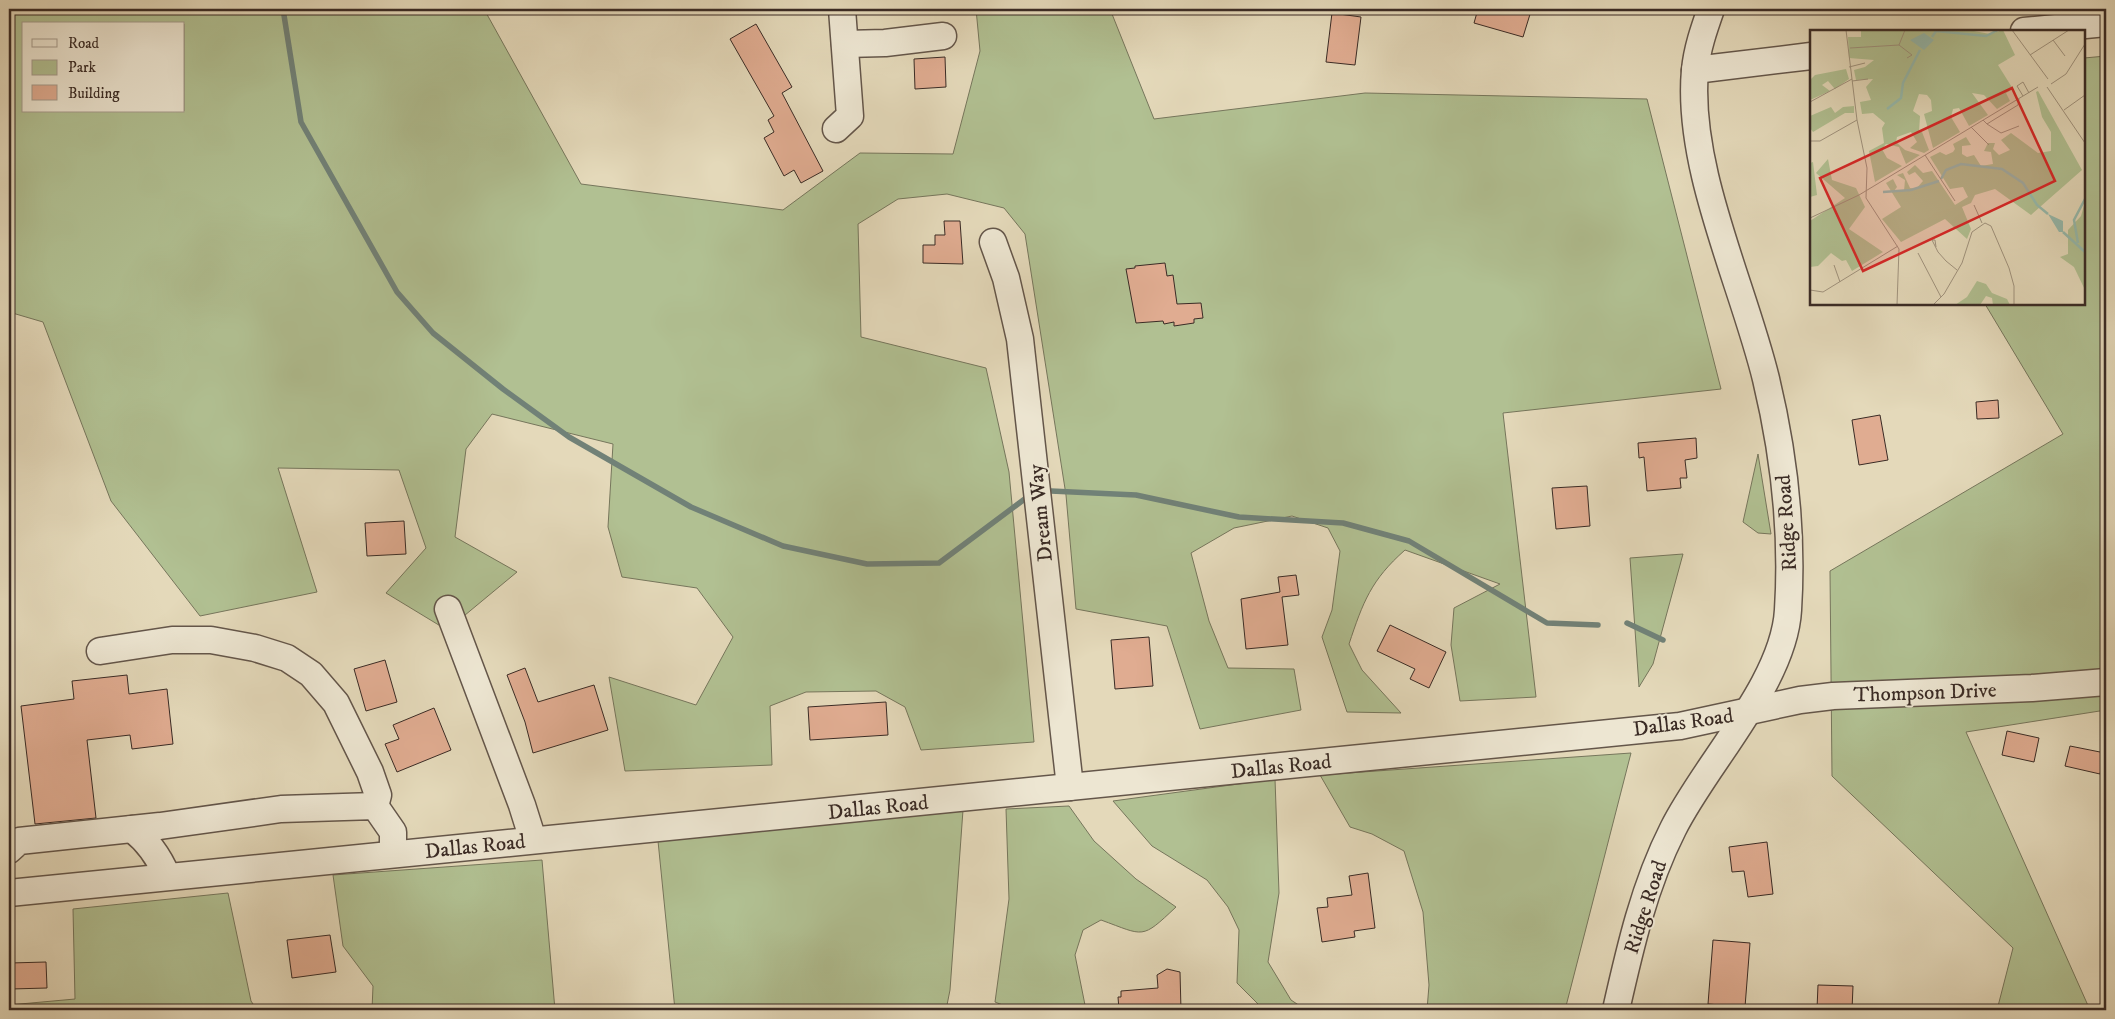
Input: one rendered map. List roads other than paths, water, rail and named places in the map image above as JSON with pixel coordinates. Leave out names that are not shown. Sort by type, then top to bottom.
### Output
[{"type":"street","points":[[836,129],[850,116],[842,9]]},
{"type":"street","name":"Ridge Road","points":[[1616,1010],[1642,904],[1659,859],[1674,826],[1746,713],[1775,663],[1783,639],[1788,614],[1789,530],[1776,427],[1752,327],[1719,225],[1702,162],[1694,102],[1695,70],[1700,41],[1711,9]]},
{"type":"street","points":[[2034,30],[2106,23]]},
{"type":"street","points":[[845,44],[884,43],[943,36]]},
{"type":"street","points":[[1695,70],[1810,56]]},
{"type":"street","name":"Dream Way","points":[[993,242],[1006,278],[1020,339],[1070,787]]},
{"type":"street","points":[[448,609],[522,805],[533,840]]},
{"type":"street","points":[[100,651],[172,640],[211,640],[255,648],[287,658],[311,674],[336,703],[370,772],[378,795],[375,806],[393,832],[393,854]]},
{"type":"street","name":"Thompson Drive","points":[[1746,713],[1800,700],[1832,696],[2032,688],[2106,682]]},
{"type":"street","name":"Dallas Road","points":[[9,893],[533,840],[867,809],[1680,726],[1746,713]]},
{"type":"street","points":[[9,850],[19,841],[132,829],[281,809],[375,806]]},
{"type":"street","points":[[132,829],[143,837],[159,857],[166,876]]},
{"type":"waterway","points":[[283,9],[301,122],[397,292],[433,333],[503,389],[569,437],[691,507],[783,546],[867,564],[939,563],[1030,495]]},
{"type":"waterway","points":[[1051,491],[1136,495],[1239,517],[1343,523],[1409,541],[1547,623],[1598,625]]},
{"type":"waterway","points":[[1627,623],[1663,640]]}]
